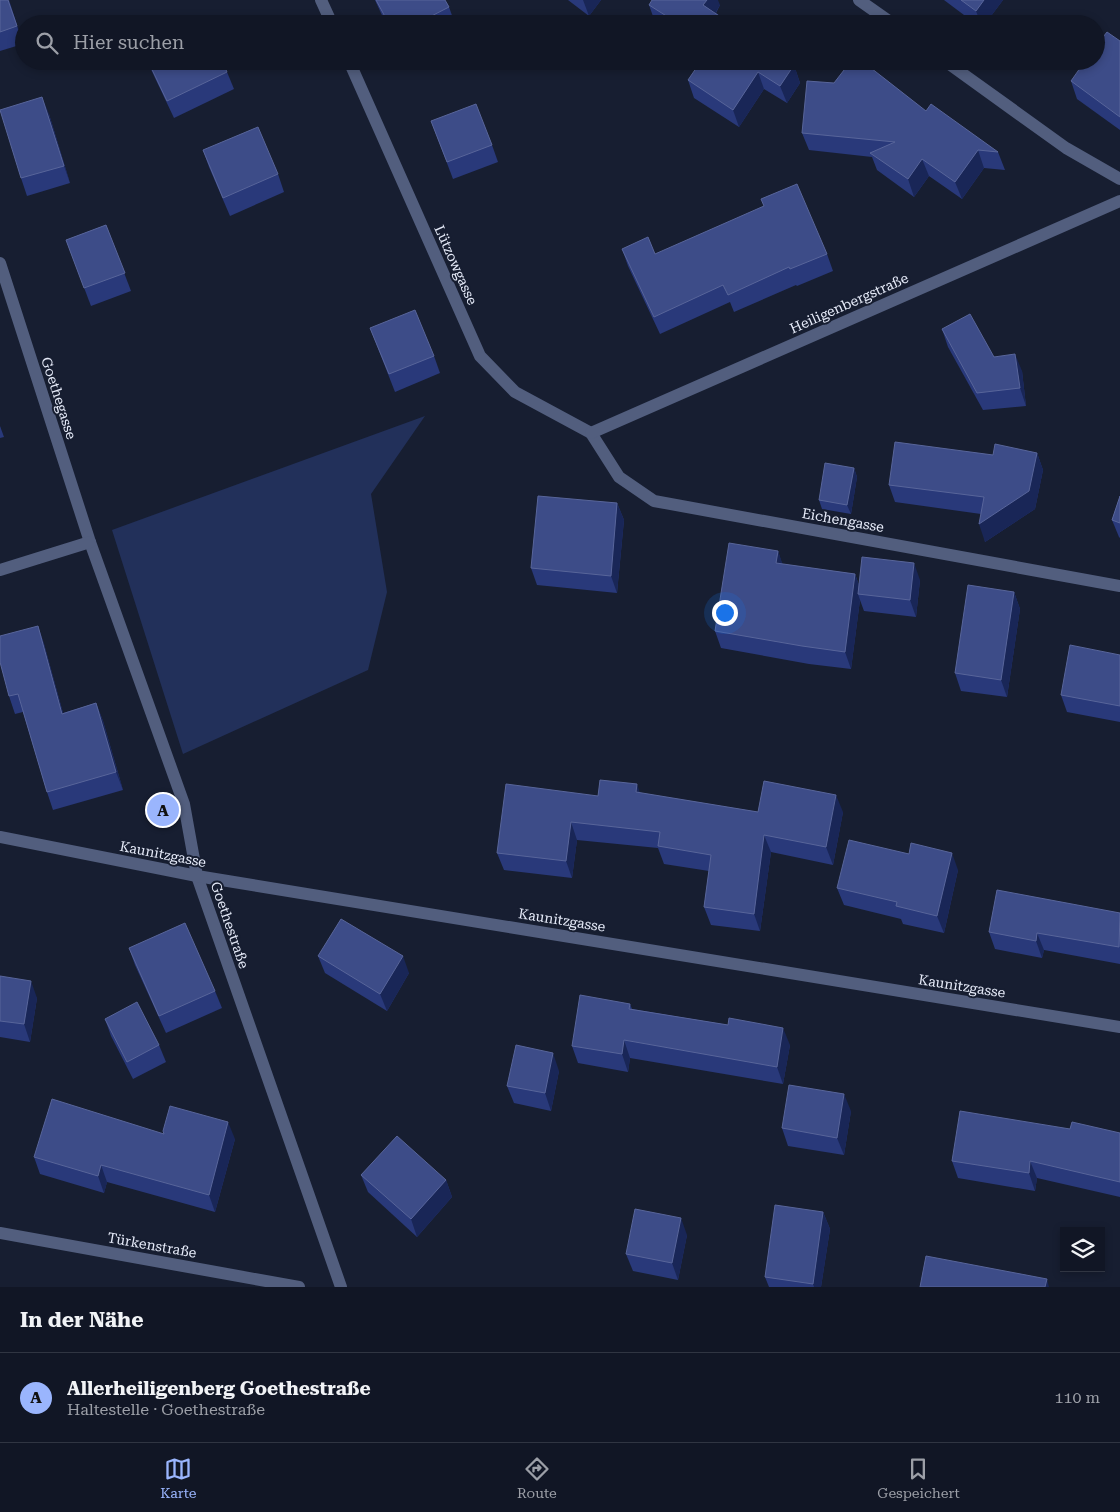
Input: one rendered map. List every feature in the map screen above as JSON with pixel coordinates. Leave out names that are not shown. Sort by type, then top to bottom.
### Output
[{"type":"street","points":[[321,0],[328,15]]},
{"type":"street","points":[[859,0],[880,15]]},
{"type":"street","name":"Lützowgasse","points":[[353,70],[480,356],[515,392],[591,433]]},
{"type":"street","points":[[958,70],[1066,148],[1120,179]]},
{"type":"street","name":"Heiligenbergstraße","points":[[591,433],[1120,201]]},
{"type":"street","name":"Goethegasse","points":[[0,263],[90,542]]},
{"type":"street","name":"Eichengasse","points":[[591,433],[619,477],[654,501],[1120,586]]},
{"type":"street","points":[[0,570],[90,542]]},
{"type":"street","name":"Goethestraße","points":[[90,542],[184,804],[197,876],[341,1287]]},
{"type":"street","name":"Kaunitzgasse","points":[[0,837],[197,876],[1120,1027]]},
{"type":"street","name":"Türkenstraße","points":[[0,1233],[299,1287]]},
{"type":"shaded area","points":[[425,416],[371,494],[387,592],[368,670],[183,754],[112,530]]},
{"type":"building","points":[[0,0],[8,0],[15,20],[15,27],[0,32]]},
{"type":"building","points":[[376,0],[445,0],[449,7],[433,15],[384,15]]},
{"type":"building","points":[[652,0],[707,0],[703,5],[718,15],[665,15],[649,5]]},
{"type":"building","points":[[961,0],[984,0],[976,11]]},
{"type":"building","points":[[1107,32],[1120,41],[1120,117],[1071,81],[1079,70],[1105,70],[1105,35]]},
{"type":"building","points":[[152,70],[226,70],[227,72],[167,101]]},
{"type":"building","points":[[695,70],[791,70],[780,86],[758,72],[733,110],[688,80]]},
{"type":"building","points":[[844,70],[874,70],[926,111],[931,104],[998,152],[978,150],[955,182],[922,159],[908,179],[870,153],[895,142],[802,133],[807,81],[834,83]]},
{"type":"building","points":[[42,97],[64,166],[21,178],[0,110]]},
{"type":"building","points":[[476,104],[492,145],[447,162],[431,121]]},
{"type":"building","points":[[258,127],[278,174],[223,198],[203,150]]},
{"type":"building","points":[[797,184],[827,254],[790,269],[789,267],[728,295],[723,285],[654,317],[622,249],[648,237],[655,254],[764,206],[761,199]]},
{"type":"building","points":[[106,225],[125,273],[84,288],[66,240]]},
{"type":"building","points":[[415,310],[434,356],[389,374],[370,328]]},
{"type":"building","points":[[970,314],[994,357],[1015,354],[1020,388],[977,393],[942,329]]},
{"type":"building","points":[[895,442],[993,455],[995,444],[1037,453],[1029,491],[979,524],[984,497],[889,485]]},
{"type":"building","points":[[825,463],[854,468],[847,505],[819,500]]},
{"type":"building","points":[[538,496],[617,503],[611,576],[531,568]]},
{"type":"building","points":[[1120,496],[1120,523],[1112,520]]},
{"type":"building","points":[[729,543],[778,551],[776,563],[855,574],[845,652],[715,631]]},
{"type":"building","points":[[862,557],[914,563],[910,600],[858,594]]},
{"type":"building","points":[[968,585],[1014,592],[1001,680],[955,673]]},
{"type":"building","points":[[38,626],[62,714],[96,703],[116,772],[47,792],[18,694],[9,696],[0,662],[0,636]]},
{"type":"building","points":[[1070,645],[1120,655],[1120,706],[1061,695]]},
{"type":"building","points":[[600,780],[637,784],[636,792],[758,812],[764,781],[836,795],[826,847],[764,835],[754,914],[704,907],[711,855],[658,846],[660,832],[571,822],[566,861],[497,853],[506,784],[598,796]]},
{"type":"building","points":[[849,840],[909,854],[911,843],[952,853],[937,916],[896,906],[897,902],[837,888]]},
{"type":"building","points":[[997,890],[1120,913],[1119,947],[1037,933],[1036,941],[989,932]]},
{"type":"building","points":[[341,919],[403,956],[380,994],[318,956]]},
{"type":"building","points":[[185,923],[215,991],[159,1016],[129,948]]},
{"type":"building","points":[[0,976],[31,981],[24,1024],[0,1021]]},
{"type":"building","points":[[580,995],[630,1004],[629,1009],[728,1025],[729,1018],[783,1028],[777,1067],[624,1040],[622,1054],[572,1046]]},
{"type":"building","points":[[137,1002],[159,1045],[127,1062],[105,1019]]},
{"type":"building","points":[[516,1045],[553,1053],[545,1093],[507,1086]]},
{"type":"building","points":[[789,1085],[844,1094],[837,1138],[782,1128]]},
{"type":"building","points":[[52,1099],[164,1134],[163,1131],[170,1106],[228,1122],[209,1195],[101,1165],[98,1176],[34,1157]]},
{"type":"building","points":[[960,1111],[1070,1129],[1072,1122],[1120,1133],[1120,1182],[1030,1161],[1029,1173],[952,1161]]},
{"type":"building","points":[[397,1136],[446,1180],[411,1219],[361,1175]]},
{"type":"building","points":[[775,1205],[823,1212],[813,1284],[765,1277]]},
{"type":"building","points":[[635,1209],[681,1218],[672,1263],[626,1254]]},
{"type":"building","points":[[926,1256],[1047,1279],[1045,1287],[920,1287]]},
{"type":"place","name":"Allerheiligenberg Goethestraße","points":[[163,810]]}]
